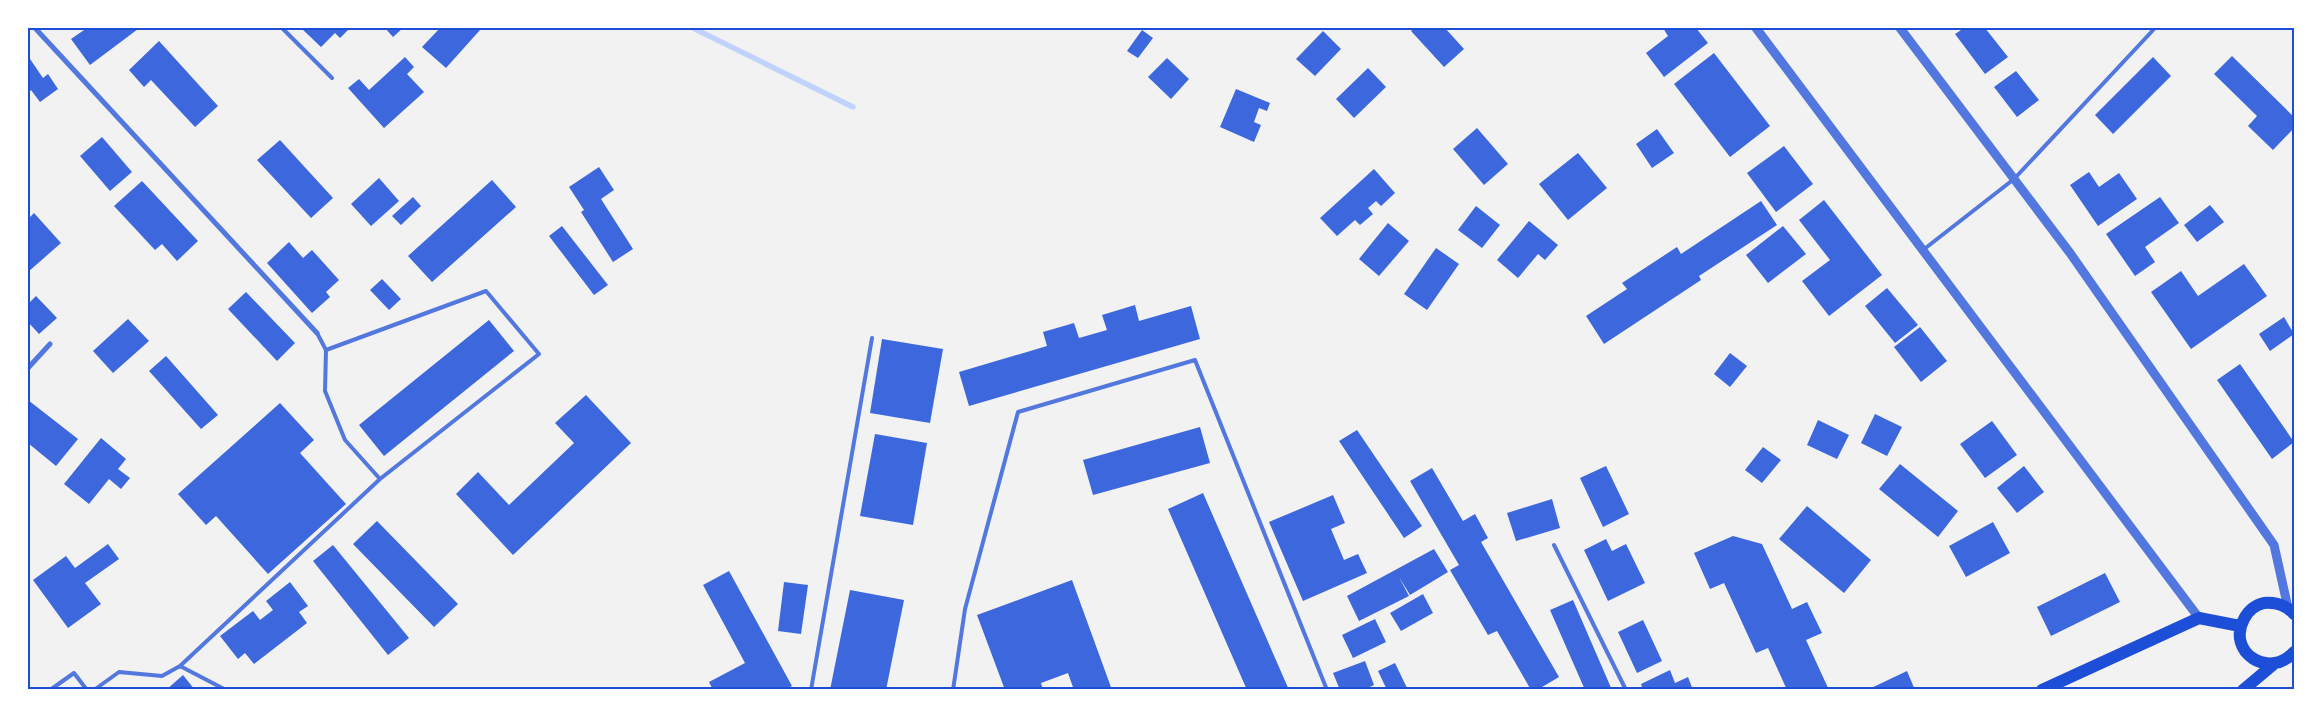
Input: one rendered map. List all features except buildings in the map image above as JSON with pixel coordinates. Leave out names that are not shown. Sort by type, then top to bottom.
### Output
[{"type":"main road","points":[[2274,664],[2259,663],[2247,654],[2240,641],[2240,626],[2247,612],[2259,604],[2274,602],[2291,611]]},
{"type":"main road","points":[[2042,690],[2199,618],[2240,626]]},
{"type":"main road","points":[[2242,690],[2274,664],[2288,659],[2294,652]]},
{"type":"street","points":[[35,28],[317,332]]},
{"type":"street","points":[[1756,28],[2199,618]]},
{"type":"street","points":[[1900,28],[2070,253],[2274,545],[2291,611]]},
{"type":"street","points":[[28,368],[50,344]]},
{"type":"lane","points":[[282,28],[332,78]]},
{"type":"lane","points":[[1923,250],[2014,179],[2155,28]]},
{"type":"lane","points":[[94,690],[119,672],[162,676],[179,667],[380,479],[538,354],[486,291],[326,350]]},
{"type":"lane","points":[[317,332],[326,350],[325,391],[344,440],[380,479]]},
{"type":"lane","points":[[811,690],[872,338]]},
{"type":"lane","points":[[953,690],[965,609],[1018,412],[1195,360],[1327,690]]},
{"type":"lane","points":[[1554,545],[1626,690]]},
{"type":"lane","points":[[179,667],[226,690]]},
{"type":"lane","points":[[50,690],[74,673],[87,690]]},
{"type":"waterway","points":[[693,28],[853,107]]}]
